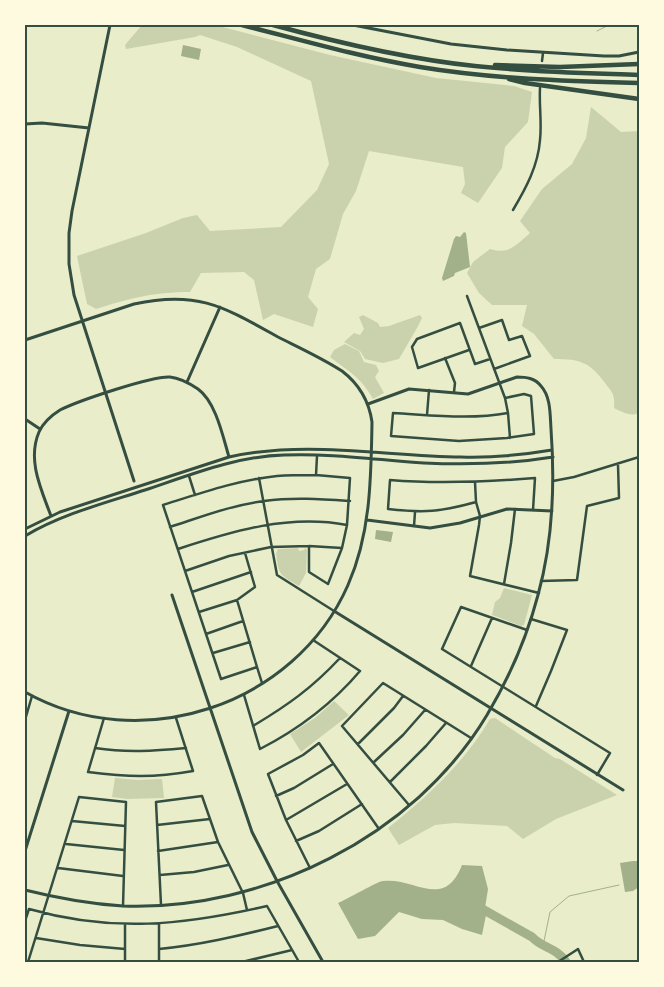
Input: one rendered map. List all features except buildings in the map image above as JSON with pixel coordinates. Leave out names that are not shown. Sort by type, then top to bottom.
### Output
[{"type":"highway","points":[[242,25],[388,61],[449,71],[498,76],[639,83]]},
{"type":"highway","points":[[273,25],[340,42],[449,62],[560,73],[639,74]]},
{"type":"highway","points":[[449,62],[560,67],[639,64]]},
{"type":"highway","points":[[498,76],[525,83],[639,99]]},
{"type":"street","points":[[110,25],[69,233],[71,279],[82,321],[134,481]]},
{"type":"street","points":[[353,25],[451,44],[543,53],[619,56],[639,52]]},
{"type":"street","points":[[542,61],[543,53]]},
{"type":"street","points":[[513,210],[529,184],[534,170],[540,141],[540,88]]},
{"type":"street","points":[[25,124],[42,123],[89,128]]},
{"type":"street","points":[[467,296],[505,398],[510,438]]},
{"type":"street","points":[[25,340],[134,304],[166,298],[193,300],[220,307],[342,371],[360,388],[368,404],[372,422],[367,520],[355,568],[348,586],[334,611],[313,640],[289,664],[263,684],[244,695],[210,709],[176,718],[139,721],[104,718],[69,711],[25,692]]},
{"type":"street","points":[[187,382],[220,307]]},
{"type":"street","points":[[479,328],[502,320],[509,340],[522,336],[530,356],[494,368]]},
{"type":"street","points":[[470,350],[418,368],[412,347],[417,338],[460,323],[470,350],[475,364],[490,360]]},
{"type":"street","points":[[446,358],[455,383],[454,393]]},
{"type":"street","points":[[51,516],[34,467],[34,446],[40,429],[60,411],[105,394],[155,378],[169,377],[187,382],[199,390],[210,404],[229,457]]},
{"type":"street","points":[[25,890],[84,902],[123,906],[161,905],[207,900],[243,893],[310,868],[346,849],[379,828],[409,805],[447,768],[471,738],[503,686],[527,630],[539,593],[548,550],[552,510],[553,457],[548,400],[540,384],[533,379],[517,377],[468,394],[408,389],[368,404]]},
{"type":"street","points":[[427,415],[429,390]]},
{"type":"street","points":[[505,398],[524,394],[531,396],[534,434],[510,438],[459,441],[391,436],[393,413],[452,417],[508,413]]},
{"type":"street","points":[[25,420],[40,429]]},
{"type":"street","points":[[25,529],[51,516],[87,503],[229,457],[249,453],[288,449],[320,449],[481,457],[552,450]]},
{"type":"street","points":[[25,536],[69,515],[224,465],[258,458],[284,455],[479,464],[553,457]]},
{"type":"street","points":[[316,475],[317,456]]},
{"type":"street","points":[[553,482],[618,465],[639,457]]},
{"type":"street","points":[[541,581],[577,580],[587,506],[619,498],[618,465]]},
{"type":"street","points":[[257,667],[221,679],[163,506],[220,486],[259,478],[316,475],[350,478],[348,525],[342,548],[328,584],[309,572],[309,546]]},
{"type":"street","points":[[189,476],[195,495]]},
{"type":"street","points":[[259,478],[277,576],[623,790]]},
{"type":"street","points":[[476,502],[449,510],[415,512],[388,509],[390,480],[429,483],[535,478],[533,510]]},
{"type":"street","points":[[475,482],[476,502],[480,516],[470,576],[539,593]]},
{"type":"street","points":[[170,527],[219,510],[263,501],[308,498],[350,501]]},
{"type":"street","points":[[367,520],[430,528],[446,526],[507,509],[552,510]]},
{"type":"street","points":[[504,584],[515,509]]},
{"type":"street","points":[[414,527],[415,512]]},
{"type":"street","points":[[178,549],[239,530],[267,524],[306,522],[348,525]]},
{"type":"street","points":[[185,571],[271,547],[309,546],[342,548]]},
{"type":"street","points":[[199,612],[238,600],[255,586],[245,553]]},
{"type":"street","points":[[192,592],[251,572]]},
{"type":"street","points":[[172,596],[248,823],[276,881],[323,962]]},
{"type":"street","points":[[238,600],[263,684]]},
{"type":"street","points":[[527,630],[460,607],[442,649],[610,752],[598,775]]},
{"type":"street","points":[[471,666],[492,618]]},
{"type":"street","points":[[531,619],[567,630],[552,671],[536,706]]},
{"type":"street","points":[[206,634],[243,621]]},
{"type":"street","points":[[244,695],[260,749],[280,739],[315,716],[346,689],[360,671],[313,640]]},
{"type":"street","points":[[212,653],[250,642]]},
{"type":"street","points":[[253,726],[288,705],[326,673],[340,657]]},
{"type":"street","points":[[409,805],[342,726],[383,683],[471,738]]},
{"type":"street","points":[[25,720],[32,696]]},
{"type":"street","points":[[358,744],[394,708],[403,696]]},
{"type":"street","points":[[374,762],[404,734],[425,710]]},
{"type":"street","points":[[25,851],[69,711]]},
{"type":"street","points":[[104,718],[88,772],[140,777],[164,776],[193,771],[176,718]]},
{"type":"street","points":[[390,782],[446,723]]},
{"type":"street","points":[[310,868],[286,820],[268,774],[319,744],[379,828]]},
{"type":"street","points":[[95,748],[117,752],[140,752],[186,748]]},
{"type":"street","points":[[276,796],[294,788],[333,764]]},
{"type":"street","points":[[286,820],[347,784]]},
{"type":"street","points":[[161,905],[156,802],[202,796],[218,842],[243,893],[248,910]]},
{"type":"street","points":[[30,962],[79,797],[126,802],[123,906]]},
{"type":"street","points":[[296,841],[319,831],[362,804]]},
{"type":"street","points":[[157,825],[210,819]]},
{"type":"street","points":[[72,821],[125,826]]},
{"type":"street","points":[[158,850],[218,842]]},
{"type":"street","points":[[65,844],[124,850]]},
{"type":"street","points":[[160,875],[194,872],[228,865]]},
{"type":"street","points":[[58,868],[123,876]]},
{"type":"street","points":[[25,921],[29,909],[44,914],[83,921],[159,924],[197,920],[267,906],[299,962]]},
{"type":"street","points":[[125,924],[125,962]]},
{"type":"street","points":[[159,924],[160,962]]},
{"type":"street","points":[[159,949],[192,946],[224,940],[278,926]]},
{"type":"street","points":[[36,938],[80,945],[125,949]]},
{"type":"street","points":[[559,961],[578,949],[584,962]]},
{"type":"street","points":[[242,962],[292,950]]},
{"type":"shaded area","points":[[142,25],[215,25],[330,55],[436,78],[514,86],[532,92],[528,122],[505,147],[502,168],[478,203],[461,193],[465,184],[463,167],[369,151],[356,191],[343,214],[330,259],[316,269],[308,297],[318,309],[313,327],[274,314],[263,320],[254,280],[244,272],[201,273],[190,292],[143,296],[96,309],[87,304],[77,256],[146,233],[183,218],[197,215],[210,231],[281,227],[317,190],[329,164],[311,81],[237,47],[200,35],[126,49],[125,45]]},
{"type":"shaded area","points":[[183,45],[201,49],[199,60],[181,56]]},
{"type":"shaded area","points":[[591,107],[621,132],[639,131],[639,413],[636,414],[626,414],[614,408],[612,392],[600,376],[589,366],[578,361],[554,359],[534,334],[522,326],[527,305],[492,305],[479,293],[467,273],[473,262],[490,249],[502,251],[512,248],[530,233],[520,221],[542,189],[572,164],[586,138]]},
{"type":"shaded area","points":[[464,232],[466,233],[470,267],[455,273],[454,276],[443,281],[442,278],[454,239],[456,236],[460,237]]},
{"type":"shaded area","points":[[363,315],[378,323],[380,327],[389,326],[420,315],[422,318],[399,359],[383,363],[365,359],[360,351],[344,342],[354,333],[360,335],[364,329],[359,317]]},
{"type":"shaded area","points":[[345,344],[359,351],[364,362],[376,365],[379,371],[375,377],[384,393],[373,399],[359,380],[330,357],[334,350]]},
{"type":"shaded area","points":[[376,530],[393,532],[391,542],[375,539]]},
{"type":"shaded area","points":[[298,548],[299,551],[305,548],[307,550],[306,573],[299,586],[281,574],[276,553],[278,549]]},
{"type":"shaded area","points":[[504,588],[532,595],[524,625],[521,626],[492,615],[495,602],[500,598]]},
{"type":"shaded area","points":[[334,701],[349,715],[301,752],[290,734],[315,718]]},
{"type":"shaded area","points":[[495,718],[555,758],[560,759],[617,795],[556,819],[523,839],[507,826],[454,823],[435,825],[399,845],[388,828],[444,778],[469,750],[490,719]]},
{"type":"shaded area","points":[[115,778],[137,780],[162,779],[164,798],[127,799],[112,797]]},
{"type":"shaded area","points":[[639,861],[639,881],[637,883],[639,887],[633,891],[625,892],[620,863]]},
{"type":"shaded area","points":[[462,865],[482,866],[488,889],[485,908],[487,910],[482,935],[462,929],[443,920],[422,919],[399,912],[375,936],[358,939],[338,903],[383,881],[395,881],[428,889],[438,889],[447,886],[455,879]]},
{"type":"waterway","points":[[597,31],[609,25]]},
{"type":"waterway","points":[[543,946],[550,912],[569,896],[619,885]]},
{"type":"waterway","points":[[477,906],[532,937],[540,944],[554,951],[566,962]]}]
